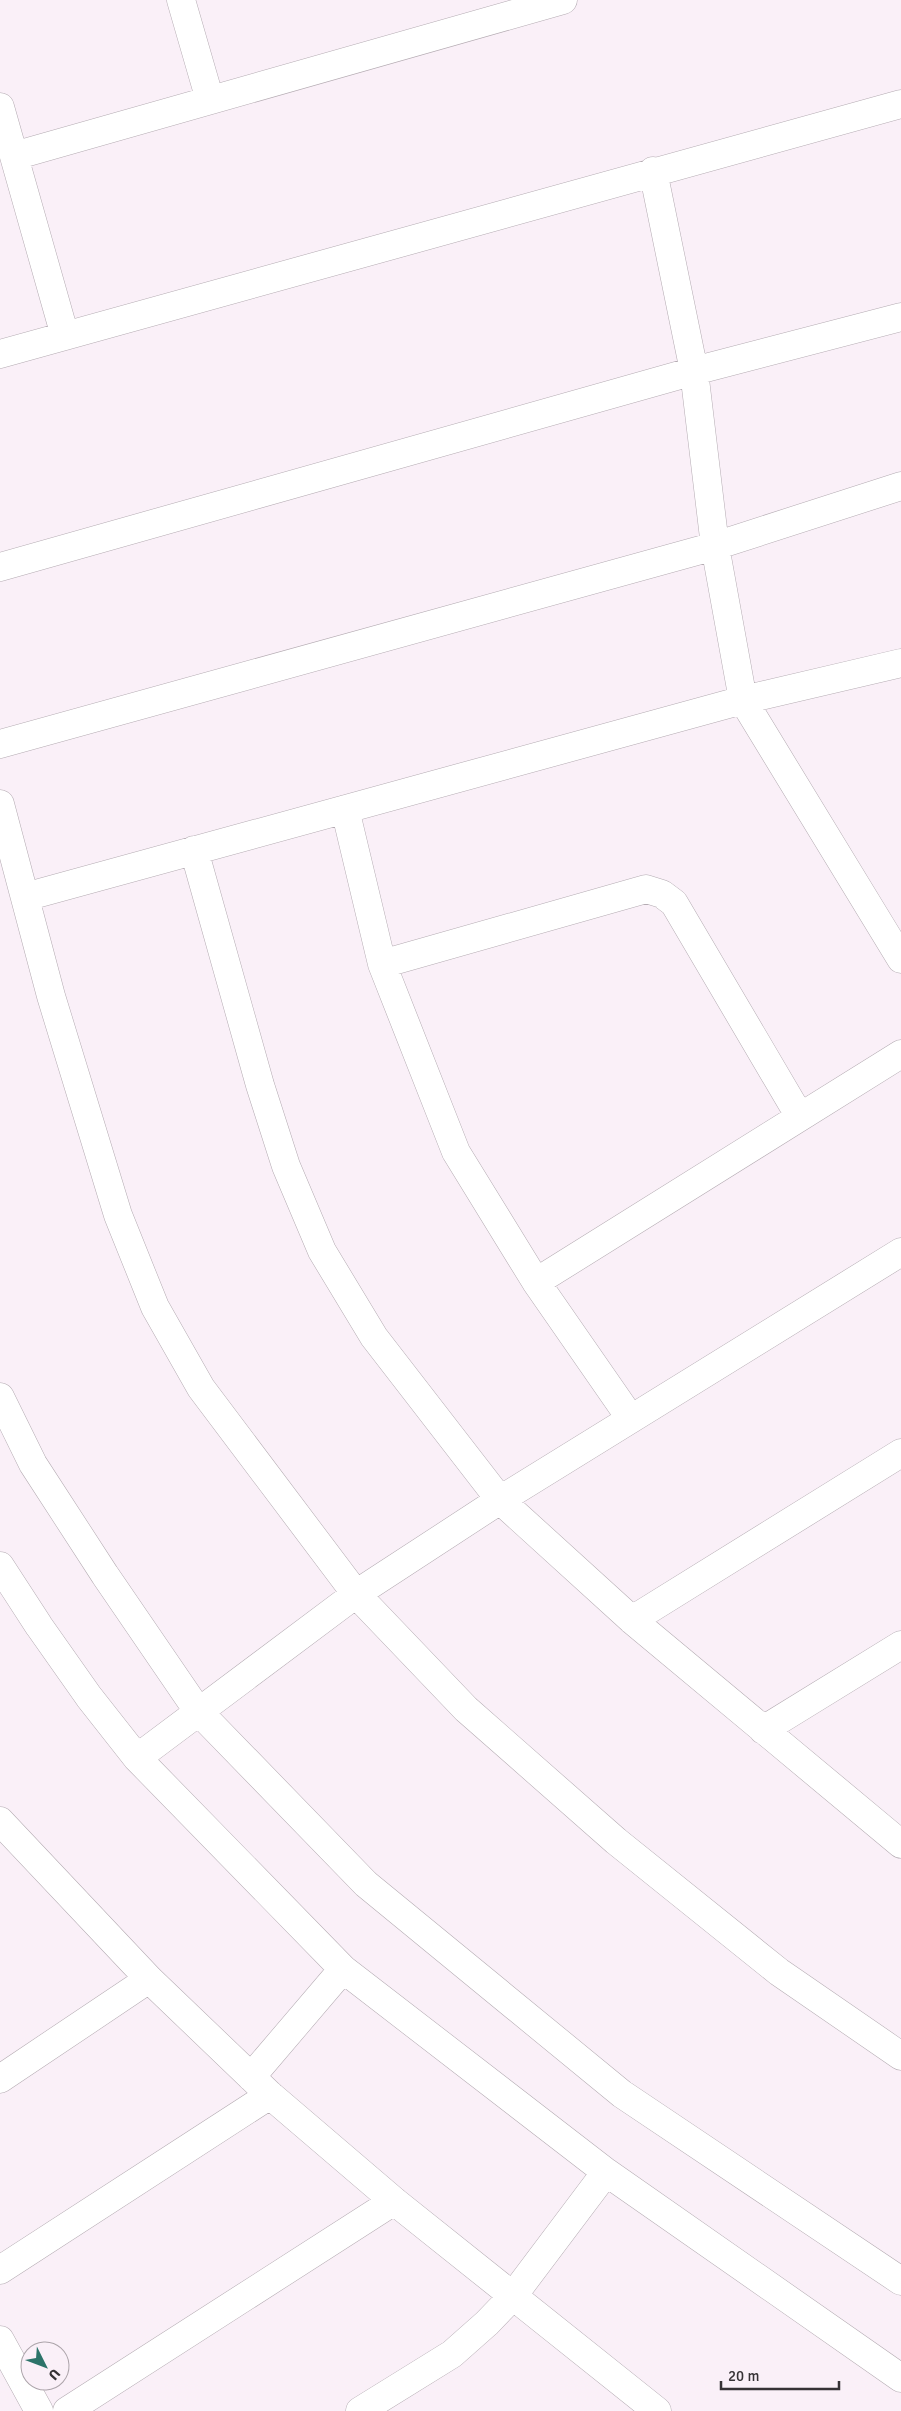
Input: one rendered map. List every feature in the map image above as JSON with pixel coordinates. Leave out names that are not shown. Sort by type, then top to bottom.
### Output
[{"type":"street","points":[[181,0],[210,100]]},
{"type":"street","points":[[14,156],[562,0]]},
{"type":"street","points":[[0,354],[653,171],[901,104]]},
{"type":"street","points":[[0,106],[65,336]]},
{"type":"street","points":[[653,171],[694,371],[715,546],[743,700],[901,959]]},
{"type":"street","points":[[0,567],[694,371],[901,317]]},
{"type":"street","points":[[0,744],[715,546],[901,486]]},
{"type":"street","points":[[25,897],[743,700],[901,662]]},
{"type":"street","points":[[0,804],[51,996],[118,1215],[155,1307],[202,1388],[356,1594],[466,1709],[616,1841],[779,1972],[901,2056]]},
{"type":"street","points":[[345,809],[382,964],[456,1152],[536,1282],[631,1419]]},
{"type":"street","points":[[194,850],[260,1085],[286,1166],[322,1251],[374,1336],[500,1500],[632,1620],[901,1844]]},
{"type":"street","points":[[382,964],[646,889],[662,894],[674,903],[800,1117]]},
{"type":"street","points":[[536,1282],[901,1054]]},
{"type":"street","points":[[145,1753],[191,1716],[356,1594],[500,1500],[901,1252]]},
{"type":"street","points":[[0,1397],[33,1464],[105,1576],[191,1716],[366,1884],[622,2094],[901,2281]]},
{"type":"street","points":[[632,1620],[901,1453]]},
{"type":"street","points":[[0,1566],[38,1626],[89,1696],[145,1753],[343,1969],[606,2172],[901,2378]]},
{"type":"street","points":[[763,1730],[901,1645]]},
{"type":"street","points":[[0,1821],[149,1979],[260,2086],[394,2201],[657,2411]]},
{"type":"street","points":[[0,2270],[260,2086],[343,1969]]},
{"type":"street","points":[[3,2073],[149,1979]]},
{"type":"street","points":[[360,2411],[452,2354],[512,2296],[606,2172]]},
{"type":"street","points":[[66,2411],[394,2201]]},
{"type":"street","points":[[0,2340],[38,2411]]}]
